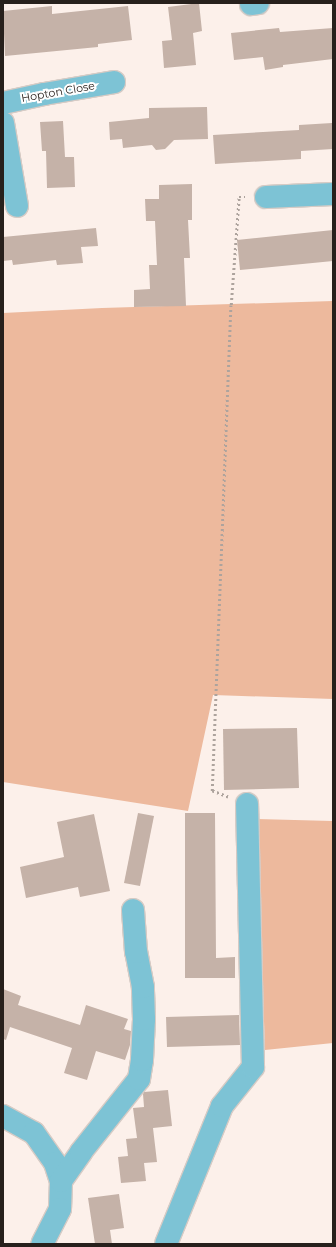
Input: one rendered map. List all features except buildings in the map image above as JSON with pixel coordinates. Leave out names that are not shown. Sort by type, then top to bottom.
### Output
[{"type":"street","name":"Hopton Close","points":[[3,103],[44,94],[114,82]]},
{"type":"street","points":[[3,123],[7,172],[17,206]]},
{"type":"street","points":[[266,197],[333,194]]},
{"type":"street","points":[[166,1244],[222,1106],[253,1067],[248,804]]},
{"type":"street","points":[[61,1181],[86,1145],[139,1079],[142,1060],[144,1000],[136,952],[133,910]]},
{"type":"street","points":[[3,1116],[34,1133],[55,1162],[61,1181],[60,1209],[42,1244]]},
{"type":"path","points":[[248,804],[212,791],[231,305],[239,197],[266,197]]},
{"type":"shaded area","points":[[333,301],[333,699],[213,695],[188,811],[3,782],[3,313],[102,308]]},
{"type":"shaded area","points":[[332,778],[333,1043],[265,1050],[257,819],[332,821]]}]
